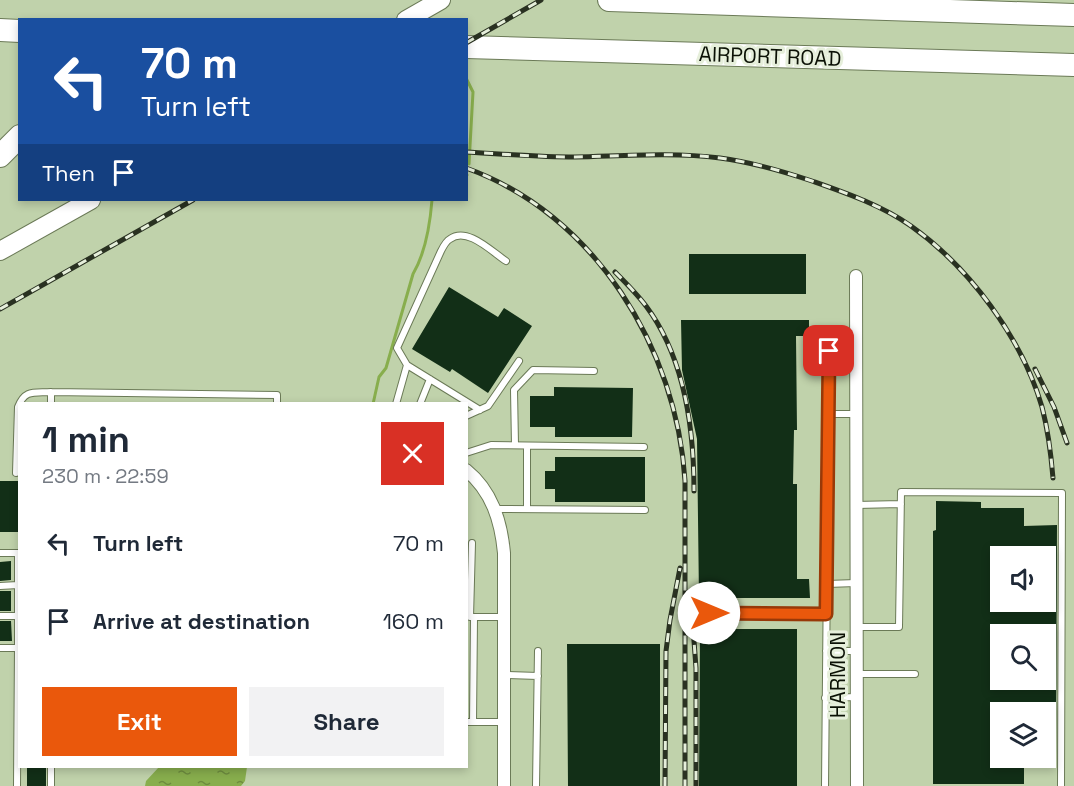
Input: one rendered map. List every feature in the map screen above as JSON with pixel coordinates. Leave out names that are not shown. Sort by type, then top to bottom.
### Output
[{"type":"highway","points":[[609,0],[1074,15]]},
{"type":"highway","points":[[0,30],[18,31]]},
{"type":"highway","name":"AIRPORT ROAD","points":[[468,46],[1074,65]]},
{"type":"highway","points":[[0,156],[18,138]]},
{"type":"street","points":[[410,18],[441,0]]},
{"type":"street","points":[[0,251],[89,201]]},
{"type":"street","name":"HARMON","points":[[856,276],[857,786]]},
{"type":"street","points":[[468,472],[483,489],[495,508],[502,533],[504,553],[504,786]]},
{"type":"lane","points":[[467,402],[407,365],[397,348],[441,251],[450,239],[467,235],[506,261]]},
{"type":"lane","points":[[825,786],[829,351]]},
{"type":"lane","points":[[468,415],[488,406],[519,361]]},
{"type":"lane","points":[[397,402],[407,365]]},
{"type":"lane","points":[[514,445],[514,390],[533,370],[594,371]]},
{"type":"lane","points":[[421,402],[430,379]]},
{"type":"lane","points":[[51,392],[51,402]]},
{"type":"lane","points":[[20,402],[27,394],[51,392],[277,395],[277,402]]},
{"type":"lane","points":[[468,403],[480,410]]},
{"type":"lane","points":[[16,473],[18,407]]},
{"type":"lane","points":[[828,414],[856,414]]},
{"type":"lane","points":[[468,452],[491,445],[644,447]]},
{"type":"lane","points":[[527,446],[527,509]]},
{"type":"lane","points":[[856,627],[899,627],[901,492],[1062,493],[1061,786]]},
{"type":"lane","points":[[856,505],[901,504]]},
{"type":"lane","points":[[495,508],[645,510]]},
{"type":"lane","points":[[472,543],[470,722],[504,722]]},
{"type":"lane","points":[[0,553],[18,553]]},
{"type":"lane","points":[[826,584],[856,583]]},
{"type":"lane","points":[[0,586],[18,585],[18,616],[0,616]]},
{"type":"lane","points":[[709,613],[826,614]]},
{"type":"lane","points":[[470,617],[504,617]]},
{"type":"lane","points":[[0,648],[18,648]]},
{"type":"lane","points":[[536,786],[538,651]]},
{"type":"lane","points":[[826,651],[856,651]]},
{"type":"lane","points":[[856,674],[915,674]]},
{"type":"lane","points":[[504,675],[538,676]]},
{"type":"lane","points":[[825,698],[856,697]]},
{"type":"lane","points":[[18,768],[18,786]]},
{"type":"lane","points":[[51,768],[51,786]]},
{"type":"water","points":[[158,768],[247,768],[245,781],[241,786],[145,786],[146,781]]},
{"type":"building","points":[[689,254],[806,254],[806,294],[689,294]]},
{"type":"building","points":[[449,287],[498,317],[504,308],[532,326],[488,393],[452,369],[450,372],[412,349]]},
{"type":"building","points":[[681,320],[809,320],[809,336],[796,336],[797,430],[794,430],[793,484],[797,484],[797,579],[809,579],[810,598],[699,598],[697,439],[682,370]]},
{"type":"building","points":[[554,387],[633,388],[632,437],[555,437],[555,427],[530,427],[530,396],[554,396]]},
{"type":"building","points":[[555,457],[645,457],[645,502],[555,502],[555,489],[545,489],[545,471],[555,471]]},
{"type":"building","points":[[0,481],[18,481],[18,532],[0,532]]},
{"type":"building","points":[[936,501],[981,502],[981,508],[1024,508],[1024,526],[1057,525],[1056,760],[1056,702],[990,702],[990,768],[1024,768],[1024,784],[933,784],[933,531],[936,530]]},
{"type":"building","points":[[11,561],[11,580],[0,581],[0,562]]},
{"type":"building","points":[[0,591],[11,591],[11,611],[0,611]]},
{"type":"building","points":[[0,621],[11,621],[12,641],[0,641]]},
{"type":"building","points":[[700,629],[797,629],[797,786],[699,786]]},
{"type":"building","points":[[567,644],[660,644],[660,786],[568,786]]},
{"type":"building","points":[[27,768],[46,768],[46,786],[27,786]]},
{"type":"waterway","points":[[468,82],[473,92],[469,164]]},
{"type":"waterway","points":[[373,402],[379,377],[386,368],[413,274],[424,248],[432,201]]},
{"type":"railway","points":[[468,42],[541,0]]},
{"type":"railway","points":[[468,152],[561,157],[666,155],[720,158],[755,164],[801,177],[888,212],[911,226],[953,262],[973,283],[1007,330],[1033,381],[1042,407],[1053,478]]},
{"type":"railway","points":[[468,169],[512,189],[554,218],[590,252],[621,292],[646,336],[666,383],[679,432],[685,481],[685,786]]},
{"type":"railway","points":[[0,309],[191,201]]},
{"type":"railway","points":[[615,272],[643,302],[670,348],[685,395],[692,443],[694,491]]},
{"type":"railway","points":[[1035,369],[1054,407],[1067,443]]},
{"type":"railway","points":[[665,786],[666,651],[680,568]]},
{"type":"railway","points":[[693,627],[696,668],[696,786]]},
{"type":"route","points":[[709,613],[826,614],[829,351]]}]
